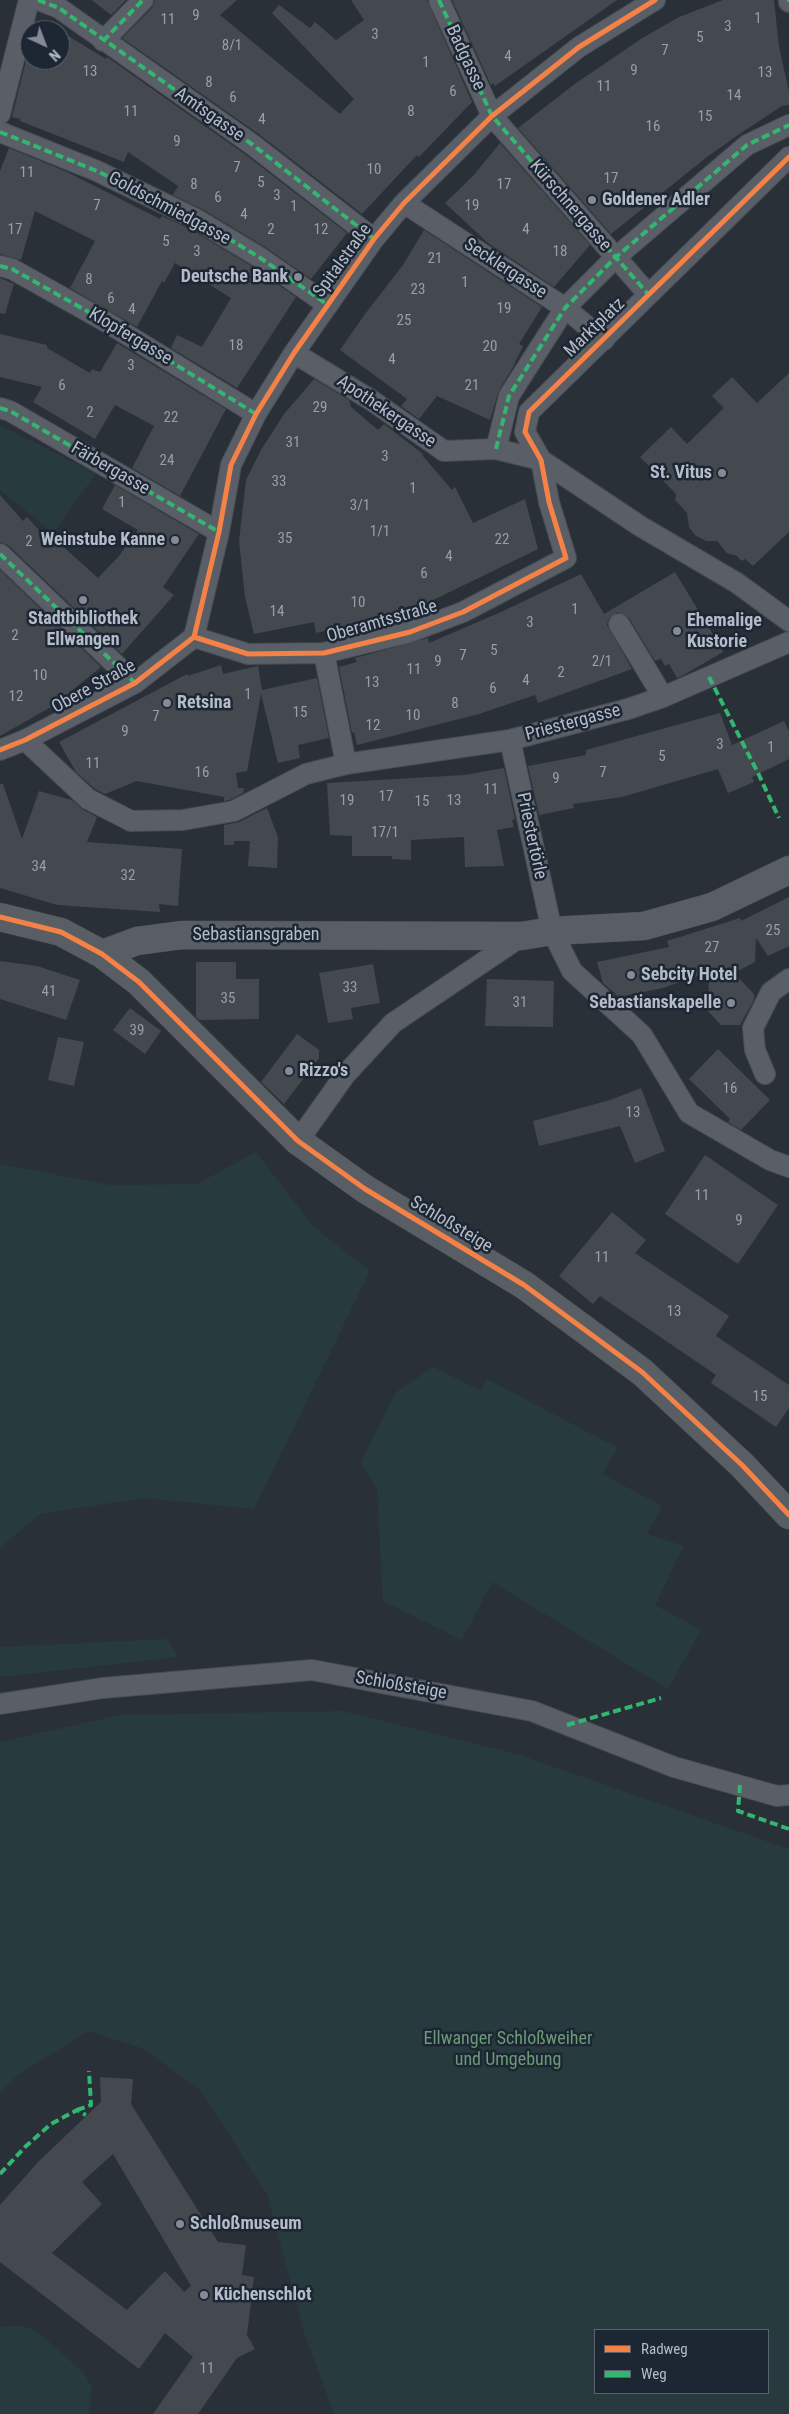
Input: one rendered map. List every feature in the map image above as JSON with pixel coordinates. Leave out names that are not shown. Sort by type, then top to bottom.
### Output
[{"type":"street","points":[[0,114],[29,0]]},
{"type":"street","name":"Amtsgasse","points":[[38,0],[59,8],[107,44],[252,145],[374,239]]},
{"type":"street","points":[[107,44],[143,0]]},
{"type":"street","name":"Badgasse","points":[[439,0],[492,116]]},
{"type":"street","name":"Spitalstraße","points":[[194,637],[219,532],[231,465],[256,414],[294,354],[374,239],[404,203],[492,116],[579,47],[655,0]]},
{"type":"street","name":"Kürschnergasse","points":[[492,116],[648,294]]},
{"type":"street","name":"Marktplatz","points":[[496,449],[509,396],[565,308],[615,258],[747,145],[789,125]]},
{"type":"street","name":"Goldschmiedgasse","points":[[0,132],[97,171],[196,219],[259,258],[328,305]]},
{"type":"street","name":"Marktplatz","points":[[566,558],[549,502],[541,460],[525,432],[529,412],[789,157]]},
{"type":"street","name":"Secklergasse","points":[[404,203],[565,308],[604,340]]},
{"type":"street","name":"Klopfergasse","points":[[0,266],[12,269],[103,320],[256,414]]},
{"type":"street","name":"Apothekergasse","points":[[294,354],[371,400],[444,451],[496,449],[541,460]]},
{"type":"street","name":"Färbergasse","points":[[0,408],[10,411],[219,532]]},
{"type":"street","points":[[541,460],[640,526],[737,584],[789,621]]},
{"type":"street","points":[[0,554],[135,683]]},
{"type":"street","name":"Oberamtsstraße","points":[[194,637],[248,654],[324,653],[410,632],[463,612],[566,558]]},
{"type":"street","points":[[619,624],[663,698]]},
{"type":"street","name":"Obere Straße","points":[[2,746],[26,740],[135,683],[194,637]]},
{"type":"street","name":"Priestergasse","points":[[26,740],[88,799],[131,821],[183,820],[234,811],[306,774],[346,764],[510,740],[663,698],[789,642]]},
{"type":"street","points":[[324,653],[346,764]]},
{"type":"street","name":"Priestertörle","points":[[510,740],[552,931],[572,971],[642,1035],[689,1113],[770,1160],[789,1167]]},
{"type":"street","name":"Sebastiansgraben","points":[[102,954],[138,941],[182,935],[522,936],[552,931],[644,926],[712,907],[789,870]]},
{"type":"street","points":[[0,917],[60,932],[102,954]]},
{"type":"street","name":"Sebastiansgraben","points":[[298,1141],[345,1075],[394,1023],[522,936]]},
{"type":"street","name":"Schloßsteige","points":[[102,954],[139,982],[298,1141],[365,1189],[524,1285],[642,1372],[742,1465],[789,1515]]},
{"type":"street","points":[[765,1074],[755,1050],[753,1028],[771,992],[789,979]]},
{"type":"street","name":"Schloßsteige","points":[[0,1704],[103,1688],[312,1670],[532,1711],[674,1768],[777,1796],[789,1795]]},
{"type":"green space","points":[[0,425],[96,474],[53,533],[0,490]]},
{"type":"green space","points":[[256,1152],[314,1227],[370,1271],[254,1509],[144,1498],[40,1514],[0,1548],[0,1164],[110,1185],[197,1184]]},
{"type":"green space","points":[[433,1367],[481,1391],[487,1379],[618,1448],[602,1474],[662,1506],[647,1534],[684,1546],[655,1605],[701,1630],[668,1689],[492,1582],[462,1640],[383,1601],[377,1489],[361,1462],[396,1392]]},
{"type":"green space","points":[[167,1639],[179,1657],[0,1677],[0,1647]]},
{"type":"green space","name":"Ellwanger Schloßweiher und Umgebung","points":[[342,1711],[517,1754],[789,1849],[789,2414],[334,2414],[304,2332],[267,2194],[201,2091],[144,2049],[89,2031],[16,2076],[0,2092],[0,1742],[120,1715]]},
{"type":"green space","points":[[23,2326],[37,2331],[85,2374],[92,2388],[89,2414],[0,2414],[0,2327]]},
{"type":"building","points":[[92,0],[126,0],[111,15]]},
{"type":"building","points":[[155,0],[237,0],[220,15],[340,114],[354,99],[272,13],[279,5],[310,28],[315,22],[336,40],[364,20],[351,0],[427,0],[472,102],[419,157],[417,155],[362,214],[260,135],[122,38],[152,8]]},
{"type":"building","points":[[452,0],[617,0],[495,86],[493,83],[491,85]]},
{"type":"building","points":[[723,0],[774,0],[779,47],[789,91],[789,105],[782,106],[707,157],[611,234],[518,128],[576,83],[644,37],[679,17]]},
{"type":"building","points":[[70,37],[106,59],[107,57],[246,155],[347,233],[311,279],[265,247],[202,209],[173,195],[178,186],[128,152],[124,162],[12,117],[24,70],[70,70]]},
{"type":"building","points":[[500,143],[590,245],[554,287],[488,243],[445,203],[473,176]]},
{"type":"building","points":[[9,148],[65,171],[160,219],[162,216],[190,229],[253,267],[296,297],[237,388],[171,348],[177,335],[202,347],[231,298],[175,263],[164,283],[162,281],[137,327],[70,288],[95,241],[35,211],[21,260],[0,254],[0,171]]},
{"type":"building","points":[[424,230],[542,307],[519,344],[523,346],[499,390],[490,420],[437,396],[419,419],[401,406],[407,399],[340,350],[403,265]]},
{"type":"building","points":[[0,278],[14,284],[5,314],[0,313]]},
{"type":"building","points":[[0,334],[47,345],[47,348],[90,373],[92,369],[100,372],[117,343],[226,409],[180,496],[132,468],[154,426],[115,405],[95,439],[33,402],[42,387],[0,377]]},
{"type":"building","name":"St. Vitus","points":[[789,373],[789,532],[753,566],[745,559],[742,561],[737,556],[727,553],[717,541],[706,541],[695,535],[689,527],[687,513],[675,500],[676,494],[640,457],[671,427],[687,444],[724,408],[712,396],[732,377],[757,403]]},
{"type":"building","points":[[314,379],[349,400],[351,407],[378,430],[384,424],[423,454],[452,490],[455,487],[473,523],[525,499],[538,549],[417,608],[420,616],[406,621],[348,635],[345,626],[316,633],[314,622],[254,634],[245,597],[239,541],[246,480],[261,450],[284,414]]},
{"type":"building","points":[[115,485],[199,534],[163,587],[174,595],[122,654],[8,545],[0,542],[0,495],[23,521],[27,517],[54,546],[57,541],[98,578],[119,556],[138,530],[102,509]]},
{"type":"building","points":[[0,570],[101,667],[70,692],[72,695],[0,736]]},
{"type":"building","points":[[675,572],[714,636],[716,635],[723,652],[682,676],[677,678],[669,664],[665,666],[661,659],[655,661],[629,618],[618,612],[609,618],[607,625],[632,669],[538,703],[535,695],[479,714],[357,745],[354,732],[352,733],[339,667],[357,662],[355,658],[428,638],[429,643],[501,612],[581,574],[604,614]]},
{"type":"building","points":[[221,665],[223,674],[258,666],[262,690],[317,678],[329,738],[298,745],[300,758],[278,763],[261,694],[247,771],[236,773],[238,788],[244,788],[243,793],[230,800],[224,801],[224,797],[137,781],[105,794],[95,789],[76,772],[59,742],[187,674],[188,676]]},
{"type":"building","points":[[720,713],[732,745],[784,721],[789,731],[789,759],[752,777],[754,782],[728,793],[718,769],[622,797],[573,804],[574,808],[539,815],[528,766],[586,755],[586,750]]},
{"type":"building","points":[[504,768],[515,819],[512,820],[514,827],[497,830],[504,866],[465,867],[464,837],[411,840],[411,860],[392,859],[392,856],[352,856],[352,836],[330,835],[327,783],[464,775]]},
{"type":"building","points":[[0,784],[3,784],[22,839],[39,791],[72,800],[82,809],[97,817],[87,842],[182,849],[178,906],[159,904],[160,912],[57,905],[0,888]]},
{"type":"building","points":[[267,808],[278,837],[277,868],[248,866],[250,841],[234,841],[234,845],[224,845],[224,825],[239,822]]},
{"type":"building","points":[[789,897],[789,946],[768,956],[756,938],[755,962],[734,973],[754,994],[754,1000],[740,1025],[721,1025],[708,1011],[709,972],[663,988],[619,997],[603,983],[597,962],[669,947],[667,941],[740,918],[741,921]]},
{"type":"building","points":[[0,961],[37,966],[80,980],[66,1020],[0,999]]},
{"type":"building","points":[[196,962],[236,962],[236,979],[259,979],[259,1019],[199,1020],[196,1017]]},
{"type":"building","points":[[373,964],[380,1003],[351,1008],[353,1019],[328,1023],[319,973]]},
{"type":"building","points":[[487,979],[554,981],[553,1027],[485,1026]]},
{"type":"building","points":[[130,1008],[161,1031],[145,1054],[113,1030]]},
{"type":"building","name":"Rizzo's","points":[[297,1034],[319,1050],[319,1058],[284,1104],[261,1082]]},
{"type":"building","points":[[58,1037],[84,1042],[74,1086],[48,1080]]},
{"type":"building","points":[[718,1049],[770,1100],[741,1130],[728,1122],[730,1119],[689,1079]]},
{"type":"building","points":[[641,1088],[665,1151],[635,1163],[620,1126],[539,1146],[533,1121],[610,1100]]},
{"type":"building","points":[[705,1155],[778,1205],[738,1264],[665,1214]]},
{"type":"building","points":[[612,1212],[646,1240],[635,1253],[729,1316],[716,1336],[789,1385],[789,1408],[776,1427],[711,1383],[716,1375],[600,1296],[593,1304],[559,1276]]},
{"type":"building","name":"Schloßmuseum","points":[[100,2077],[133,2079],[131,2104],[218,2242],[246,2245],[242,2275],[254,2277],[247,2335],[255,2349],[237,2358],[198,2414],[153,2414],[193,2357],[165,2333],[139,2369],[0,2262],[0,2205],[39,2161],[101,2102]],"holes":[[[113,2154],[191,2286],[184,2292],[165,2271],[127,2310],[52,2253],[102,2204],[82,2182]]]},
{"type":"marked path","points":[[38,0],[59,8],[253,145],[374,239]]},
{"type":"marked path","points":[[103,41],[143,0]]},
{"type":"marked path","points":[[439,0],[492,116],[648,294]]},
{"type":"marked path","points":[[496,449],[509,396],[565,308],[615,258],[747,145],[789,125]]},
{"type":"marked path","points":[[0,132],[97,171],[196,219],[259,257],[328,305]]},
{"type":"marked path","points":[[0,266],[12,269],[103,320],[256,414]]},
{"type":"marked path","points":[[0,408],[10,411],[219,532]]},
{"type":"marked path","points":[[0,554],[135,683]]},
{"type":"marked path","points":[[709,677],[779,818]]},
{"type":"marked path","points":[[567,1725],[661,1698]]},
{"type":"marked path","points":[[740,1785],[738,1811],[789,1829]]},
{"type":"marked path","points":[[77,2110],[91,2105],[89,2071]]},
{"type":"marked path","points":[[0,2174],[25,2147],[51,2124],[77,2110],[86,2115]]},
{"type":"cycle path","points":[[194,637],[219,532],[231,465],[256,414],[294,353],[374,239],[404,203],[492,116],[579,47],[655,0]]},
{"type":"cycle path","points":[[194,637],[248,654],[324,653],[410,632],[463,612],[566,558],[549,502],[541,460],[525,432],[529,412],[789,157]]},
{"type":"cycle path","points":[[0,750],[25,740],[135,683],[194,637]]},
{"type":"cycle path","points":[[0,917],[61,932],[102,954],[139,982],[298,1141],[365,1189],[524,1285],[642,1372],[742,1465],[789,1515]]},
{"type":"place","name":"Goldener Adler","points":[[592,200]]},
{"type":"place","name":"Deutsche Bank","points":[[298,277]]},
{"type":"place","name":"St. Vitus","points":[[722,473]]},
{"type":"place","name":"Weinstube Kanne","points":[[175,540]]},
{"type":"place","name":"Stadtbibliothek Ellwangen","points":[[83,600]]},
{"type":"place","name":"Ehemalige Kustorie","points":[[677,631]]},
{"type":"place","name":"Retsina","points":[[167,703]]},
{"type":"place","name":"Sebcity Hotel","points":[[631,975]]},
{"type":"place","name":"Sebastianskapelle","points":[[731,1003]]},
{"type":"place","name":"Rizzo's","points":[[289,1071]]},
{"type":"place","name":"Schloßmuseum","points":[[180,2224]]},
{"type":"place","name":"Küchenschlot","points":[[204,2295]]}]
